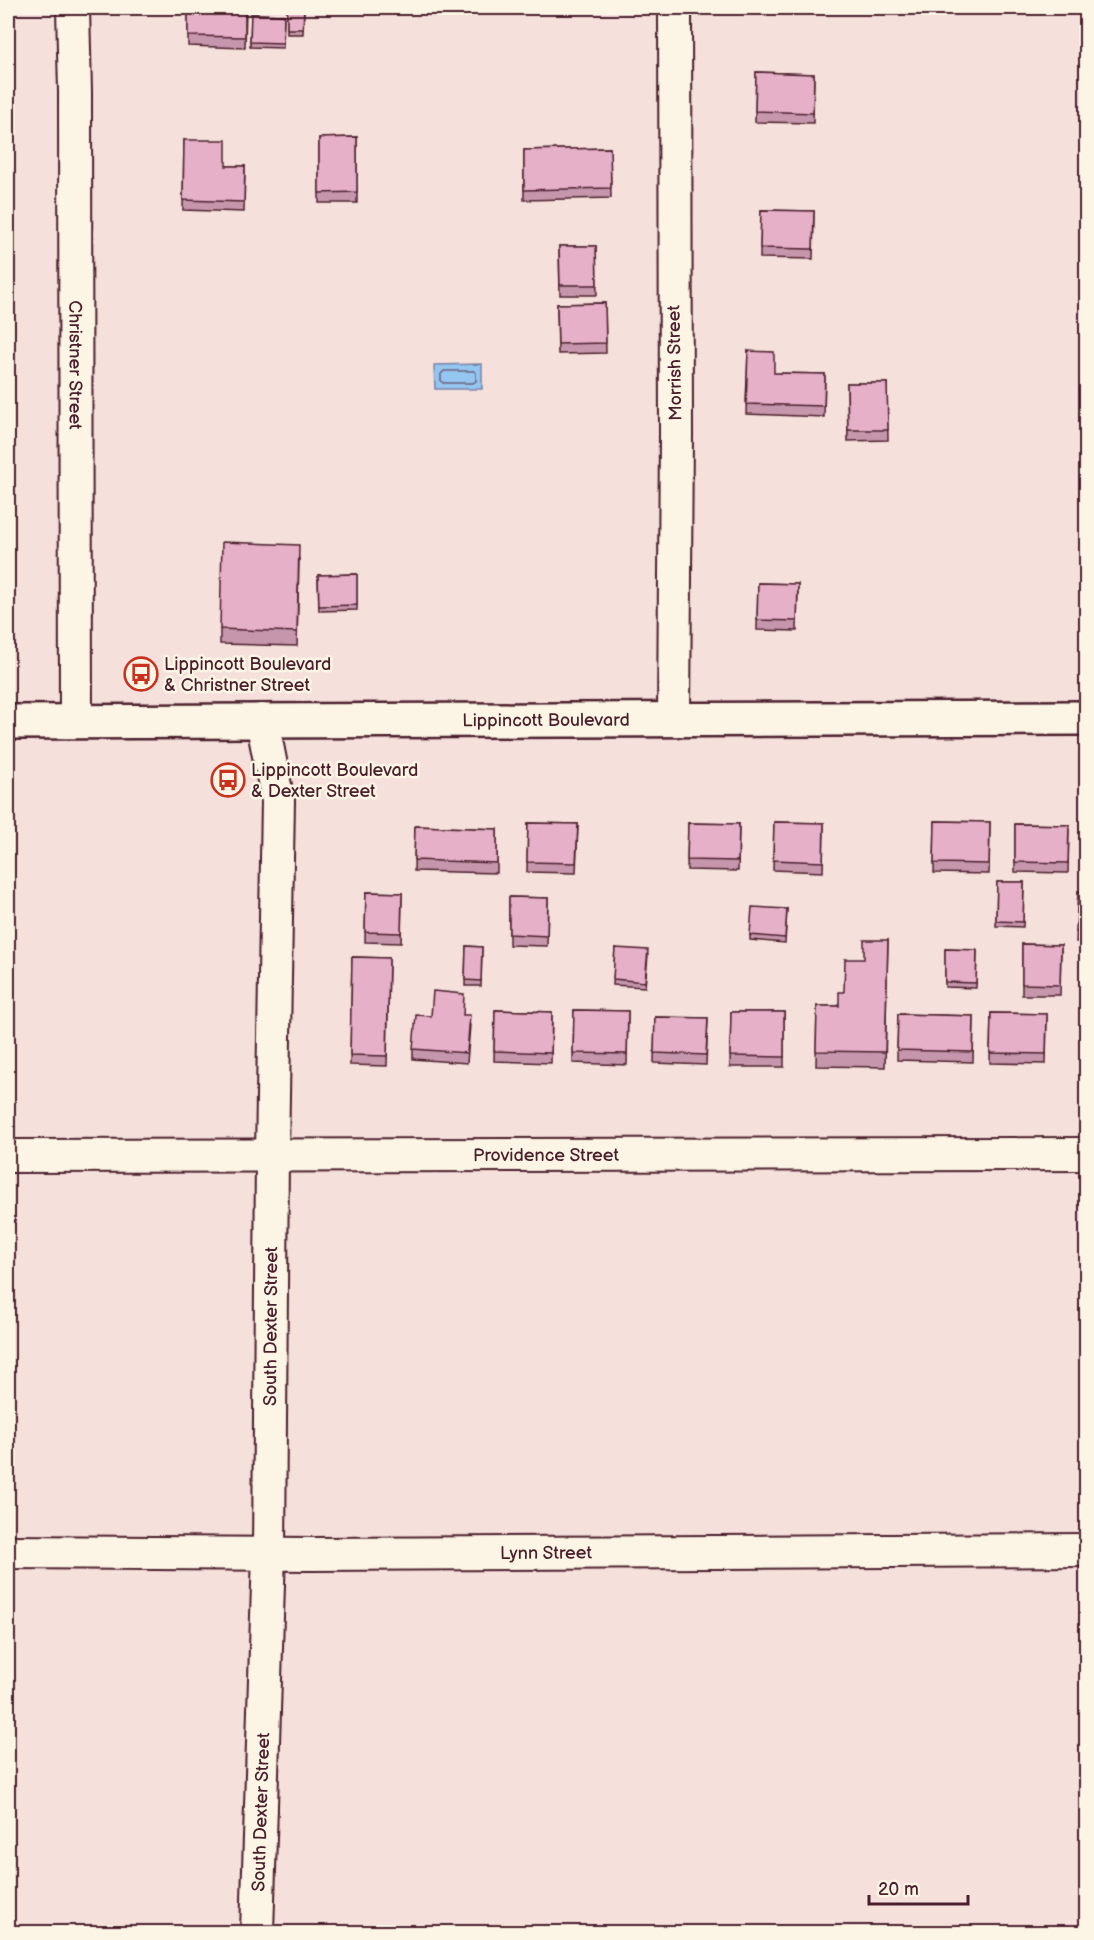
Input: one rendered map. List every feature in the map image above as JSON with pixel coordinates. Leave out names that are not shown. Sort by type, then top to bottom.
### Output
[{"type":"street","name":"Christner Street","points":[[73,8],[76,722]]},
{"type":"street","name":"Morrish Street","points":[[674,719],[675,8]]},
{"type":"street","name":"Lippincott Boulevard","points":[[8,722],[1086,718]]},
{"type":"street","name":"South Dexter Street","points":[[257,1932],[269,1553],[278,801],[262,720]]},
{"type":"street","name":"Providence Street","points":[[8,1156],[1086,1154]]},
{"type":"street","name":"Lynn Street","points":[[8,1552],[1086,1550]]},
{"type":"water","points":[[482,364],[482,389],[435,389],[434,365]]},
{"type":"building","points":[[188,8],[245,8],[245,37],[188,36]]},
{"type":"building","points":[[287,8],[304,8],[303,29],[287,29]]},
{"type":"building","points":[[251,14],[284,15],[283,43],[250,42]]},
{"type":"building","points":[[756,72],[814,74],[813,113],[755,111]]},
{"type":"building","points":[[357,137],[357,192],[319,193],[319,138]]},
{"type":"building","points":[[184,140],[226,140],[226,166],[245,166],[244,202],[183,200]]},
{"type":"building","points":[[610,148],[611,188],[524,190],[524,150]]},
{"type":"building","points":[[761,210],[814,211],[813,249],[760,248]]},
{"type":"building","points":[[559,246],[596,246],[597,285],[560,285]]},
{"type":"building","points":[[605,303],[606,343],[558,344],[557,304]]},
{"type":"building","points":[[748,351],[774,352],[774,373],[825,374],[824,406],[746,404]]},
{"type":"building","points":[[847,383],[887,383],[888,430],[848,430]]},
{"type":"building","points":[[222,542],[299,545],[297,632],[220,629]]},
{"type":"building","points":[[357,574],[357,605],[319,606],[318,575]]},
{"type":"building","points":[[758,583],[798,584],[797,621],[757,620]]},
{"type":"building","points":[[935,821],[990,822],[989,864],[934,863]]},
{"type":"building","points":[[774,822],[824,823],[823,862],[773,860]]},
{"type":"building","points":[[528,823],[578,824],[576,863],[527,862]]},
{"type":"building","points":[[688,823],[739,824],[738,861],[687,860]]},
{"type":"building","points":[[1015,824],[1069,825],[1068,863],[1015,862]]},
{"type":"building","points":[[415,826],[497,829],[497,863],[414,860]]},
{"type":"building","points":[[997,882],[1024,882],[1023,922],[996,921]]},
{"type":"building","points":[[1078,891],[1086,891],[1086,932],[1076,932]]},
{"type":"building","points":[[366,892],[402,893],[401,933],[365,932]]},
{"type":"building","points":[[509,897],[548,898],[547,936],[509,934]]},
{"type":"building","points":[[752,907],[787,909],[785,938],[750,935]]},
{"type":"building","points":[[864,940],[888,940],[885,1052],[816,1051],[817,1006],[839,1006],[839,992],[844,992],[845,959],[864,959]]},
{"type":"building","points":[[1022,944],[1061,945],[1060,985],[1022,984]]},
{"type":"building","points":[[466,946],[482,947],[481,981],[465,980]]},
{"type":"building","points":[[615,948],[648,950],[645,982],[613,979]]},
{"type":"building","points":[[945,949],[977,950],[976,983],[945,982]]},
{"type":"building","points":[[352,957],[389,958],[387,1056],[350,1055]]},
{"type":"building","points":[[433,991],[464,994],[463,1015],[470,1015],[467,1053],[413,1049],[416,1015],[431,1016]]},
{"type":"building","points":[[495,1010],[552,1012],[551,1053],[494,1051]]},
{"type":"building","points":[[574,1010],[628,1011],[627,1054],[573,1053]]},
{"type":"building","points":[[731,1012],[784,1012],[784,1057],[730,1056]]},
{"type":"building","points":[[991,1013],[1047,1014],[1046,1054],[990,1053]]},
{"type":"building","points":[[898,1014],[974,1016],[973,1052],[897,1050]]},
{"type":"building","points":[[655,1017],[708,1018],[706,1055],[654,1053]]},
{"type":"place","name":"Lippincott Boulevard & Christner Street","points":[[141,674]]},
{"type":"place","name":"Lippincott Boulevard & Dexter Street","points":[[228,780]]}]
